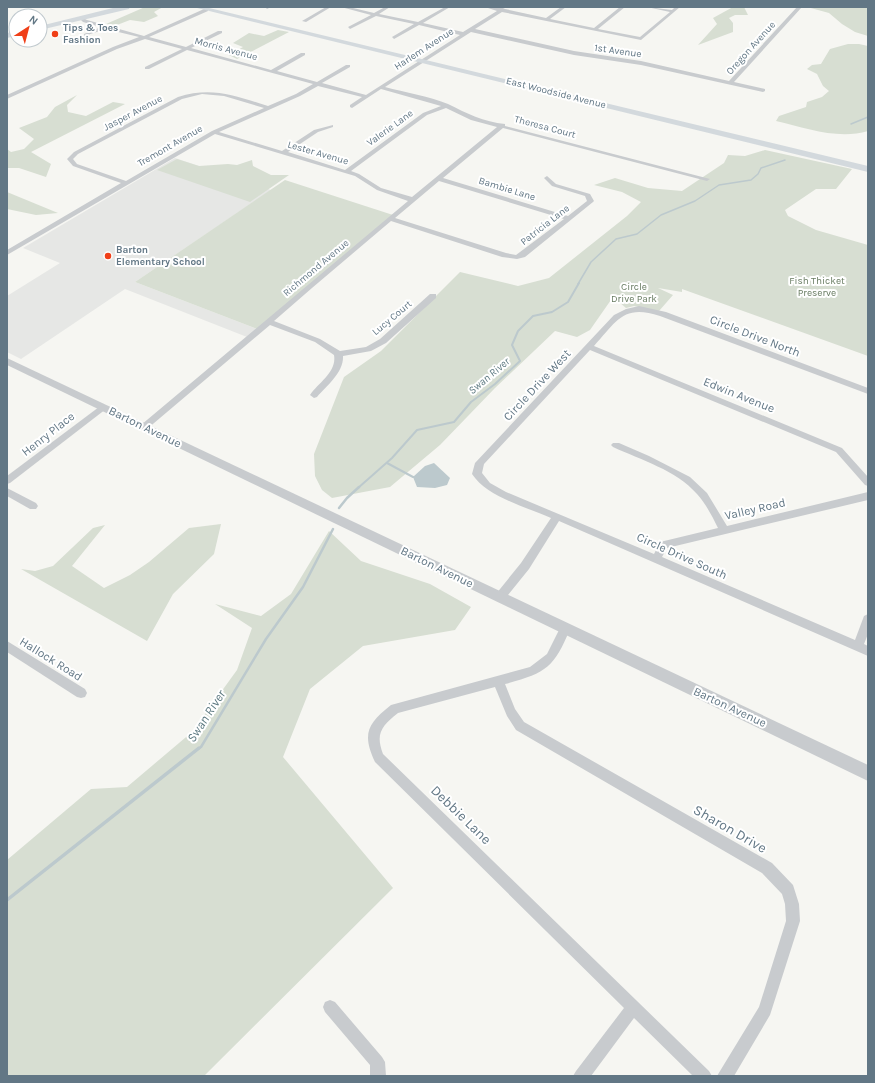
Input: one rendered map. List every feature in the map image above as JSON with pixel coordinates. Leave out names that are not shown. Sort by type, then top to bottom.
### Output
[{"type":"main road","points":[[48,26],[126,7]]},
{"type":"main road","name":"East Woodside Avenue","points":[[196,7],[208,8],[868,169]]},
{"type":"street","points":[[304,20],[329,7]]},
{"type":"street","points":[[343,7],[464,34]]},
{"type":"street","points":[[350,28],[388,7]]},
{"type":"street","points":[[394,38],[448,7]]},
{"type":"street","points":[[487,7],[504,9],[641,39],[678,7]]},
{"type":"street","points":[[547,19],[564,7]]},
{"type":"street","points":[[595,29],[623,7]]},
{"type":"street","points":[[649,7],[672,11]]},
{"type":"street","name":"Oregon Avenue","points":[[731,82],[800,7]]},
{"type":"street","points":[[7,97],[115,48],[146,37],[208,8]]},
{"type":"street","name":"Harlem Avenue","points":[[352,106],[504,9]]},
{"type":"street","name":"Morris Avenue","points":[[81,18],[106,27],[320,83],[367,97]]},
{"type":"street","points":[[86,35],[106,27]]},
{"type":"street","name":"1st Avenue","points":[[471,30],[574,53],[641,63],[763,90]]},
{"type":"street","points":[[147,68],[220,32]]},
{"type":"street","points":[[273,71],[302,54]]},
{"type":"street","name":"Tremont Avenue","points":[[7,254],[214,132],[298,95],[348,66]]},
{"type":"street","name":"Theresa Court","points":[[382,88],[447,106],[466,116],[707,179]]},
{"type":"street","name":"Jasper Avenue","points":[[126,183],[75,165],[70,159],[76,153],[180,98],[194,93],[211,92],[269,108]]},
{"type":"street","name":"Valerie Lane","points":[[346,172],[425,114],[447,106]]},
{"type":"street","points":[[283,153],[316,131],[330,126]]},
{"type":"street","name":"Richmond Avenue","points":[[144,427],[310,286],[503,126]]},
{"type":"street","name":"Lester Avenue","points":[[214,132],[362,177],[378,189],[413,200]]},
{"type":"street","name":"Patricia Lane","points":[[391,219],[506,255],[517,257],[527,252],[588,204],[591,200],[590,197],[583,192],[554,185],[547,178]]},
{"type":"street","name":"Bambie Lane","points":[[439,179],[569,218]]},
{"type":"street","name":"Lucy Court","points":[[338,354],[368,349],[383,341],[433,296]]},
{"type":"street","name":"Circle Drive West","points":[[487,485],[477,474],[480,463],[617,317],[625,311],[633,308]]},
{"type":"street","name":"Circle Drive North","points":[[633,308],[663,314],[868,392]]},
{"type":"street","points":[[269,322],[331,347],[338,354],[339,362],[335,371],[314,395]]},
{"type":"street","name":"Edwin Avenue","points":[[589,347],[839,450],[868,484]]},
{"type":"street","name":"Barton Avenue","points":[[7,361],[868,773]]},
{"type":"street","name":"Henry Place","points":[[7,480],[103,407]]},
{"type":"street","points":[[616,445],[684,477],[695,486],[706,499],[724,529]]},
{"type":"street","name":"Circle Drive South","points":[[487,485],[503,494],[656,558],[863,649]]},
{"type":"street","points":[[7,492],[33,506]]},
{"type":"street","name":"Valley Road","points":[[656,558],[664,544],[868,496]]},
{"type":"street","points":[[500,597],[525,566],[557,516]]},
{"type":"street","points":[[863,649],[868,620]]},
{"type":"street","name":"Debbie Lane","points":[[565,629],[554,655],[537,670],[395,709],[382,718],[374,730],[372,744],[379,758],[549,922],[704,1076]]},
{"type":"street","name":"Hallock Road","points":[[7,646],[81,693]]},
{"type":"street","name":"Sharon Drive","points":[[498,681],[511,712],[520,726],[766,868],[779,879],[788,890],[792,904],[793,921],[765,1010],[725,1076]]},
{"type":"street","points":[[330,1007],[377,1062],[378,1076]]},
{"type":"street","points":[[582,1076],[634,1007]]},
{"type":"shaded area","name":"Barton Elementary School","points":[[175,158],[271,190],[135,282],[257,329],[247,337],[125,289],[21,359],[7,352],[7,296],[60,263],[23,248]]},
{"type":"shaded area","points":[[434,463],[450,478],[447,485],[435,488],[417,487],[413,477],[425,466]]},
{"type":"green space","points":[[145,7],[163,7],[154,12],[158,16],[144,22],[130,20],[117,25],[106,24]]},
{"type":"green space","points":[[733,7],[744,7],[748,15],[735,15],[729,18],[733,23],[733,32],[698,45],[717,24],[713,18]]},
{"type":"green space","points":[[807,7],[868,7],[868,36],[855,32],[842,24],[829,13]]},
{"type":"green space","points":[[278,30],[289,32],[237,59],[229,55],[243,47],[233,43],[249,33],[264,36]]},
{"type":"green space","points":[[848,44],[868,46],[868,131],[834,134],[810,130],[776,121],[779,116],[806,107],[807,102],[822,97],[829,91],[823,86],[817,74],[807,69],[812,65],[821,64],[830,49]]},
{"type":"green space","points":[[77,95],[67,105],[68,112],[86,116],[113,102],[125,104],[31,152],[51,164],[46,177],[19,168],[7,168],[7,149],[11,152],[24,149],[34,139],[19,128],[47,117],[55,107]]},
{"type":"green space","points":[[765,150],[852,169],[836,189],[816,189],[785,210],[788,216],[816,230],[868,245],[868,356],[682,289],[682,292],[658,288],[673,295],[659,311],[634,306],[626,308],[613,297],[590,330],[577,337],[555,331],[495,388],[440,445],[390,487],[332,498],[322,490],[315,476],[314,454],[344,377],[381,351],[460,272],[518,286],[549,278],[627,216],[641,202],[622,192],[594,185],[615,178],[648,188],[682,191],[724,163],[728,155],[745,156]]},
{"type":"green space","points":[[177,159],[199,166],[228,164],[237,165],[252,160],[253,166],[271,175],[289,175],[250,202],[157,170]]},
{"type":"green space","points":[[285,180],[393,215],[257,329],[135,282]]},
{"type":"green space","points":[[7,192],[58,213],[36,215],[7,209]]},
{"type":"green space","points":[[221,524],[214,554],[173,594],[147,641],[21,569],[35,571],[53,566],[93,528],[105,525],[72,566],[104,588],[130,575],[149,562],[189,528]]},
{"type":"green space","points":[[329,531],[361,561],[430,584],[471,607],[455,630],[363,646],[310,689],[283,757],[393,888],[204,1076],[7,1076],[7,860],[91,789],[127,787],[192,732],[237,670],[252,628],[215,604],[261,616],[291,594]]},
{"type":"waterway","name":"Swan River","points":[[851,124],[868,117]]},
{"type":"waterway","name":"Swan River","points":[[578,284],[591,262],[616,239],[637,234],[661,215],[695,201],[719,185],[751,180],[758,174],[761,168],[785,160]]},
{"type":"waterway","name":"Swan River","points":[[358,488],[392,458],[417,430],[454,422],[471,402],[495,384],[520,361],[512,345],[518,331],[533,316],[552,312],[568,302],[579,283]]},
{"type":"waterway","points":[[387,463],[413,477],[416,477]]},
{"type":"waterway","name":"Swan River","points":[[339,508],[359,487]]},
{"type":"waterway","name":"Swan River","points":[[198,749],[201,747],[266,639],[303,587],[333,529]]},
{"type":"waterway","name":"Swan River","points":[[7,900],[199,748]]},
{"type":"place","name":"Tips & Toes Fashion","points":[[55,34]]},
{"type":"place","name":"Barton Elementary School","points":[[108,256]]},
{"type":"park label","name":"Fish Thicket Preserve","points":[[817,286]]},
{"type":"park label","name":"Circle Drive Park","points":[[634,292]]}]
